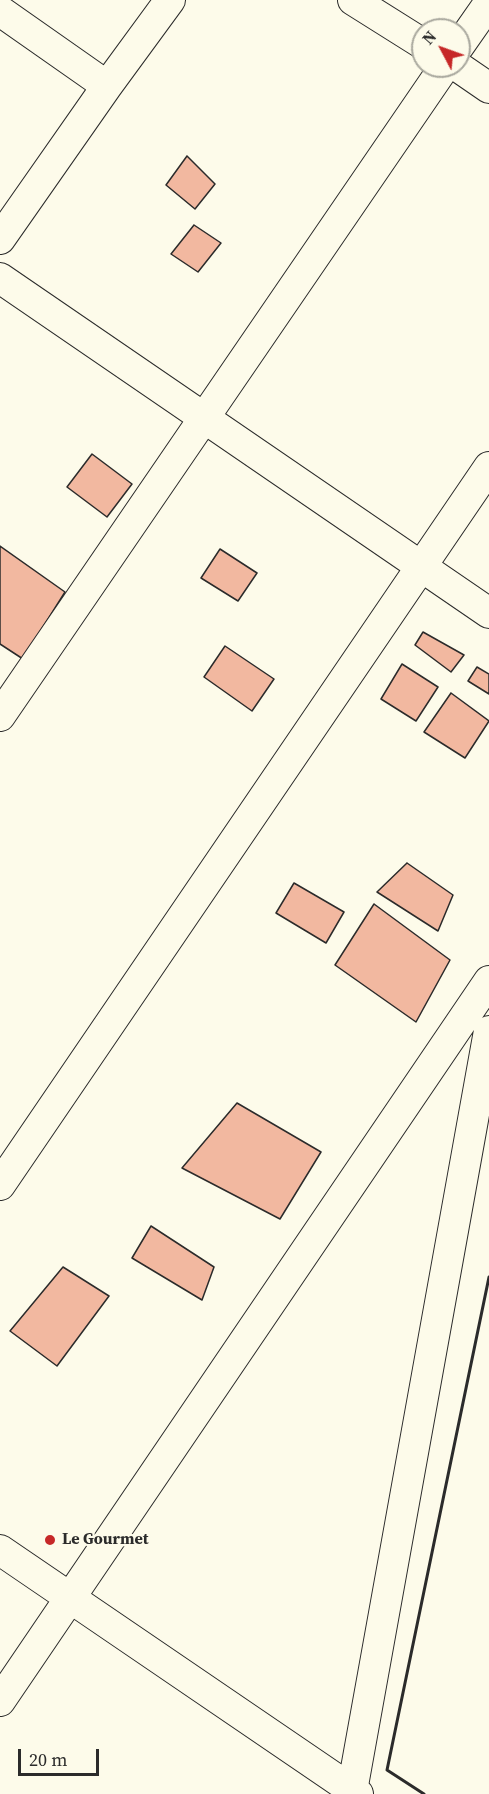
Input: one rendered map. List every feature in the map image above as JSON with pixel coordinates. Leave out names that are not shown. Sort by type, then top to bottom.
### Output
[{"type":"street","points":[[0,239],[170,0]]},
{"type":"street","points":[[353,0],[411,36]]},
{"type":"street","points":[[471,29],[489,3]]},
{"type":"street","points":[[0,11],[107,86]]},
{"type":"street","points":[[471,76],[489,88]]},
{"type":"street","points":[[0,716],[437,78]]},
{"type":"street","points":[[0,278],[489,613]]},
{"type":"street","points":[[0,1185],[489,467]]},
{"type":"street","points":[[0,1701],[489,981]]},
{"type":"street","points":[[0,1550],[355,1792],[489,1031]]},
{"type":"building","points":[[187,156],[215,184],[195,209],[166,185]]},
{"type":"building","points":[[194,225],[221,243],[198,272],[171,254]]},
{"type":"building","points":[[92,454],[132,484],[107,517],[67,487]]},
{"type":"building","points":[[0,546],[65,592],[23,659],[0,644]]},
{"type":"building","points":[[220,549],[257,573],[238,601],[201,578]]},
{"type":"building","points":[[423,632],[464,655],[451,672],[415,645]]},
{"type":"building","points":[[225,646],[274,679],[252,711],[204,677]]},
{"type":"building","points":[[402,664],[438,687],[416,721],[381,699]]},
{"type":"building","points":[[477,667],[489,674],[489,694],[468,681]]},
{"type":"building","points":[[451,693],[489,721],[465,758],[424,732]]},
{"type":"building","points":[[407,863],[453,895],[438,931],[377,892]]},
{"type":"building","points":[[294,883],[344,912],[326,943],[276,913]]},
{"type":"building","points":[[374,904],[450,960],[416,1022],[335,965]]},
{"type":"building","points":[[237,1103],[321,1152],[280,1219],[182,1168]]},
{"type":"building","points":[[151,1226],[214,1267],[202,1300],[132,1258]]},
{"type":"building","points":[[63,1267],[109,1296],[57,1366],[10,1331]]},
{"type":"wall","points":[[424,1794],[387,1770],[489,1277]]},
{"type":"place","name":"Le Gourmet","points":[[50,1540]]}]
